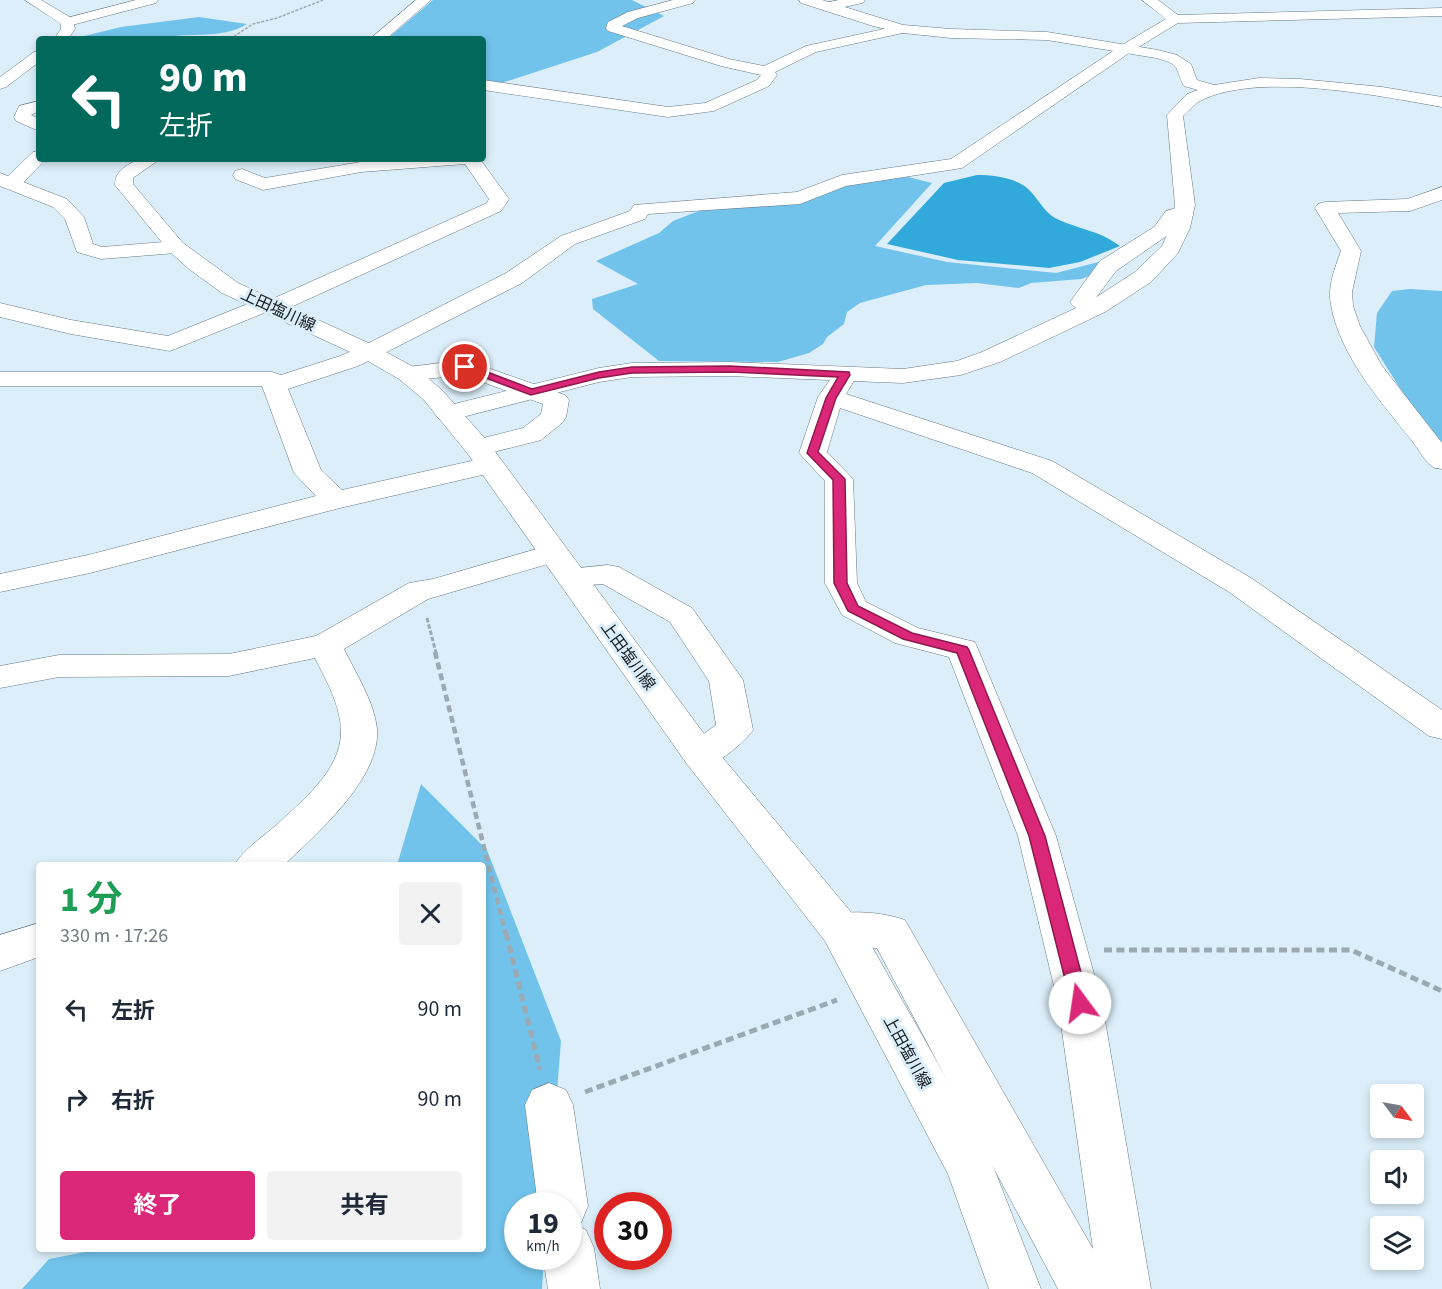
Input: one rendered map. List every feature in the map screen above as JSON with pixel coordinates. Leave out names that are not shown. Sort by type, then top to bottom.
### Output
[{"type":"street","points":[[33,0],[68,22],[151,0]]},
{"type":"street","points":[[381,36],[424,0]]},
{"type":"street","points":[[688,0],[633,15],[617,22],[613,28],[726,63],[766,70],[811,49],[902,29]]},
{"type":"street","points":[[806,0],[902,29],[953,34],[1034,35],[1127,48],[1172,58],[1186,67],[1190,83],[1214,90]]},
{"type":"street","points":[[830,6],[858,0]]},
{"type":"street","points":[[1149,0],[1175,19]]},
{"type":"street","points":[[274,385],[349,361],[369,352],[514,278],[568,240],[638,215],[640,209],[800,198],[842,181],[956,164],[1127,48],[1175,19],[1442,12]]},
{"type":"street","points":[[64,36],[67,32],[68,22]]},
{"type":"street","points":[[0,84],[36,57]]},
{"type":"street","points":[[486,85],[668,112],[713,106],[763,82],[769,75],[766,70]]},
{"type":"street","points":[[838,386],[933,374],[961,368],[1001,352],[1096,306],[1143,277],[1172,249],[1183,215],[1185,205],[1175,115],[1184,103],[1214,90],[1296,83],[1354,87],[1442,102]]},
{"type":"street","points":[[2,113],[31,110]]},
{"type":"street","points":[[31,110],[22,117],[36,124]]},
{"type":"street","points":[[6,181],[36,158]]},
{"type":"street","name":"上田塩川線","points":[[146,162],[124,176],[124,185],[176,247],[230,288],[369,352],[408,374],[433,396],[484,457],[700,755],[840,929],[969,1165],[1014,1289]]},
{"type":"street","points":[[242,175],[263,184],[361,167],[425,162]]},
{"type":"street","points":[[0,310],[71,327],[170,344],[268,306],[494,207],[499,199],[473,162]]},
{"type":"street","points":[[6,181],[60,203],[74,217],[84,248],[102,253],[176,247]]},
{"type":"street","points":[[1442,193],[1410,205],[1325,208],[1351,251],[1342,286],[1341,305],[1359,352],[1442,461]]},
{"type":"street","points":[[0,583],[90,564],[336,500],[484,457],[532,434],[553,417],[556,400],[465,367],[408,374]]},
{"type":"street","points":[[447,413],[599,375],[632,370],[730,369],[838,386],[1042,467],[1240,585],[1442,727]]},
{"type":"street","points":[[0,379],[272,379],[308,473],[336,500]]},
{"type":"street","points":[[838,386],[813,453],[839,479],[841,583],[852,608],[907,636],[963,650],[1037,836],[1080,1003],[1125,1289]]},
{"type":"street","points":[[0,677],[59,666],[229,664],[326,645],[420,590],[563,565],[608,574],[681,615],[726,680],[735,730],[700,755]]},
{"type":"street","points":[[261,862],[330,796],[355,757],[360,732],[351,698],[326,645]]},
{"type":"street","points":[[840,929],[891,932],[1083,1283],[1097,1289]]},
{"type":"street","points":[[0,953],[36,941]]},
{"type":"street","points":[[549,1105],[561,1192]]},
{"type":"street","points":[[571,1270],[574,1289]]},
{"type":"path","points":[[235,36],[253,24],[277,18],[323,0]]},
{"type":"path","points":[[420,590],[549,1105],[872,988]]},
{"type":"path","points":[[1066,950],[1351,950],[1442,991]]},
{"type":"shaded area","points":[[433,0],[632,0],[664,16],[597,52],[486,88],[486,36],[391,36]]},
{"type":"shaded area","points":[[199,17],[247,24],[216,34],[84,36],[121,27]]},
{"type":"shaded area","points":[[977,175],[999,177],[1021,184],[1053,217],[1104,237],[1120,246],[1080,262],[1049,268],[958,260],[887,244],[944,183]]},
{"type":"shaded area","points":[[908,177],[932,183],[875,246],[947,262],[1056,273],[1110,259],[1092,275],[1081,279],[1031,283],[1019,288],[977,283],[926,285],[860,303],[847,312],[844,324],[827,337],[823,344],[809,353],[778,362],[659,361],[593,309],[592,299],[638,284],[596,261],[659,233],[673,221],[704,209],[861,179]]},
{"type":"shaded area","points":[[1410,289],[1442,291],[1442,442],[1418,417],[1374,347],[1377,313],[1392,291]]},
{"type":"shaded area","points":[[421,784],[487,850],[561,1041],[549,1192],[504,1192],[504,1270],[543,1270],[542,1289],[22,1289],[49,1259],[86,1252],[486,1252],[486,862],[398,862]]},
{"type":"route","points":[[465,367],[531,392],[599,375],[632,370],[730,369],[845,375],[831,398],[813,453],[839,479],[841,583],[852,608],[907,636],[963,650],[1037,836],[1080,1003]]}]
